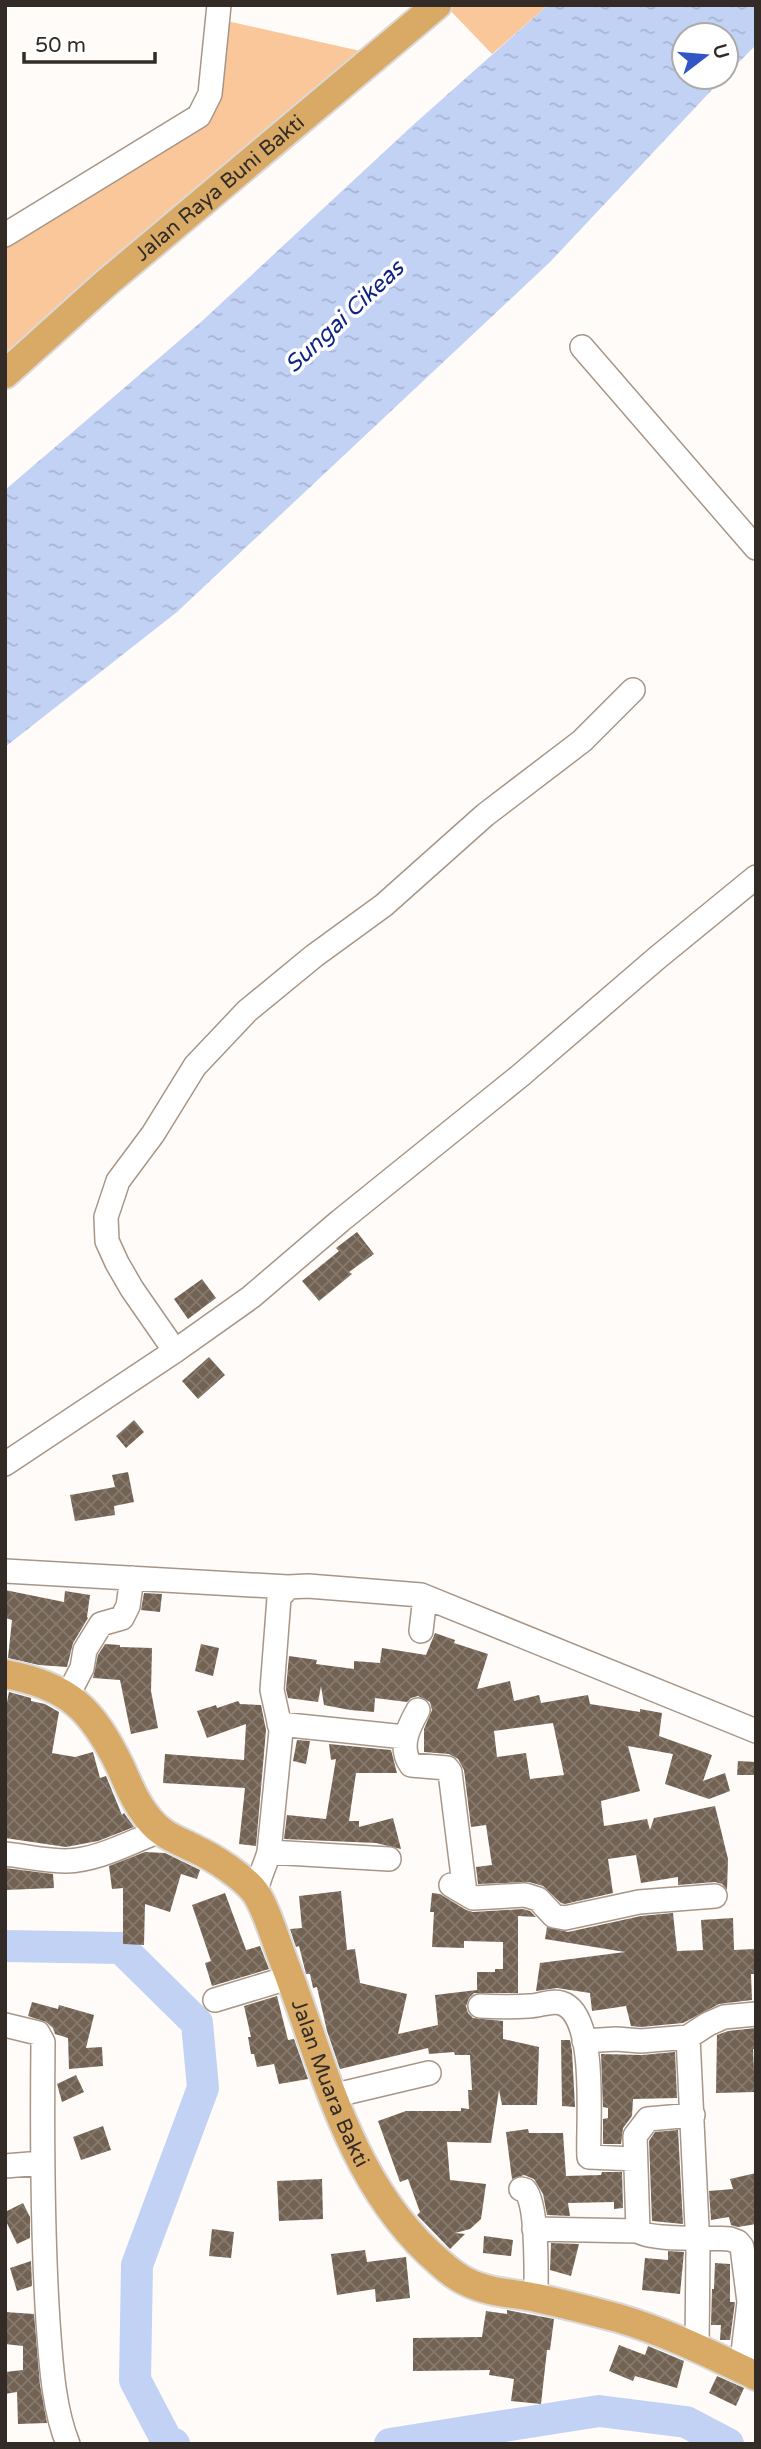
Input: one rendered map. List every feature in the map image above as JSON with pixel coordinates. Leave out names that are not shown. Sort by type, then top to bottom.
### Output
[{"type":"main road","name":"Jalan Raya Buni Bakti","points":[[5,374],[105,284],[437,5]]},
{"type":"main road","name":"Jalan Muara Bakti","points":[[5,1674],[42,1684],[68,1695],[86,1710],[105,1738],[148,1819],[160,1831],[199,1850],[256,1893],[291,1977],[332,2096],[379,2193],[428,2252],[464,2281],[479,2287],[618,2318],[683,2341],[749,2372]]},
{"type":"street","points":[[5,235],[199,116],[210,94],[219,5]]},
{"type":"street","points":[[582,346],[756,548]]},
{"type":"street","points":[[175,1351],[117,1263],[107,1241],[106,1217],[118,1181],[159,1125],[195,1066],[247,1011],[314,956],[393,898],[485,815],[582,741],[634,690]]},
{"type":"street","points":[[5,1464],[251,1297],[756,877]]},
{"type":"street","points":[[5,1571],[308,1586],[421,1595],[756,1731]]},
{"type":"street","points":[[68,1695],[82,1668],[85,1650],[101,1624],[122,1618],[128,1605],[132,1578]]},
{"type":"street","points":[[256,1893],[258,1878],[269,1852],[281,1731],[272,1690],[279,1598],[288,1587]]},
{"type":"street","points":[[421,1631],[425,1597]]},
{"type":"street","points":[[418,1710],[405,1737],[407,1761],[411,1765],[447,1768],[450,1772],[458,1889],[474,1898],[485,1899],[525,1895],[538,1899],[554,1916],[565,1918],[639,1902],[715,1896]]},
{"type":"street","points":[[279,1724],[405,1737]]},
{"type":"street","points":[[5,1854],[74,1860],[125,1846],[160,1831]]},
{"type":"street","points":[[269,1852],[389,1859]]},
{"type":"street","points":[[215,2000],[291,1977]]},
{"type":"street","points":[[480,2007],[561,2003],[570,2008],[580,2026],[589,2067],[589,2157],[635,2159]]},
{"type":"street","points":[[584,2041],[641,2041],[688,2037],[724,2017],[756,2014]]},
{"type":"street","points":[[5,2025],[38,2033],[42,2039],[43,2242],[50,2351],[58,2406],[68,2444]]},
{"type":"street","points":[[688,2037],[693,2115],[697,2348]]},
{"type":"street","points":[[332,2096],[429,2073]]},
{"type":"street","points":[[638,2231],[635,2136],[648,2119],[693,2115]]},
{"type":"street","points":[[5,2166],[43,2163]]},
{"type":"street","points":[[522,2189],[530,2197],[536,2298]]},
{"type":"street","points":[[534,2229],[638,2231],[659,2237],[730,2239],[738,2242],[742,2247],[750,2302],[749,2372]]},
{"type":"shaded area","points":[[445,5],[548,5],[492,54]]},
{"type":"shaded area","points":[[218,19],[378,55],[5,374],[5,235],[199,116]]},
{"type":"water","name":"Sungai Cikeas","points":[[548,5],[756,5],[756,45],[740,61],[740,21],[670,21],[670,91],[711,91],[550,262],[177,612],[5,747],[5,490],[201,322],[412,126]]},
{"type":"building","points":[[357,1232],[374,1254],[349,1272],[352,1274],[319,1301],[302,1281],[339,1251],[336,1248]]},
{"type":"building","points":[[202,1279],[216,1298],[188,1319],[174,1299]]},
{"type":"building","points":[[209,1357],[225,1375],[198,1399],[182,1381]]},
{"type":"building","points":[[134,1420],[144,1432],[126,1448],[116,1436]]},
{"type":"building","points":[[128,1472],[134,1502],[114,1506],[115,1515],[75,1521],[70,1495],[115,1487],[112,1475]]},
{"type":"building","points":[[5,1590],[64,1602],[65,1591],[90,1595],[88,1618],[73,1643],[67,1667],[39,1665],[8,1658],[12,1620],[5,1618]]},
{"type":"building","points":[[144,1593],[162,1594],[160,1612],[141,1610]]},
{"type":"building","points":[[435,1633],[455,1640],[454,1643],[488,1654],[477,1689],[510,1681],[514,1701],[539,1695],[541,1703],[588,1695],[590,1704],[662,1713],[659,1736],[712,1755],[703,1781],[725,1773],[730,1791],[709,1799],[665,1784],[673,1754],[628,1746],[640,1791],[601,1801],[604,1826],[647,1819],[650,1830],[654,1818],[715,1806],[728,1859],[727,1890],[722,1884],[715,1882],[678,1885],[678,1877],[641,1883],[636,1855],[608,1859],[613,1893],[565,1904],[543,1886],[529,1882],[478,1884],[476,1867],[492,1865],[486,1825],[471,1827],[464,1770],[458,1759],[449,1754],[424,1752],[424,1729],[432,1710],[430,1702],[418,1696],[407,1702],[375,1698],[374,1712],[350,1710],[324,1705],[321,1686],[318,1702],[288,1698],[286,1689],[289,1656],[317,1660],[316,1664],[354,1669],[354,1661],[380,1663],[382,1648],[426,1655]],"holes":[[[553,1723],[564,1775],[530,1779],[526,1753],[497,1757],[494,1731]]]},
{"type":"building","points":[[105,1644],[152,1648],[151,1691],[158,1728],[131,1734],[120,1680],[93,1678],[98,1655]]},
{"type":"building","points":[[201,1644],[219,1648],[213,1676],[195,1671]]},
{"type":"building","points":[[9,1692],[31,1698],[31,1701],[45,1704],[59,1712],[52,1753],[75,1757],[93,1752],[100,1778],[106,1776],[122,1815],[124,1813],[134,1827],[98,1841],[66,1847],[5,1838],[5,1712]]},
{"type":"building","points":[[238,1701],[240,1704],[261,1705],[266,1730],[256,1846],[239,1844],[245,1788],[163,1783],[165,1754],[244,1760],[246,1724],[207,1738],[197,1711]]},
{"type":"building","points":[[297,1740],[310,1741],[306,1764],[293,1761]]},
{"type":"building","points":[[329,1744],[391,1750],[397,1773],[356,1773],[349,1821],[359,1821],[359,1827],[393,1818],[401,1849],[376,1843],[284,1839],[287,1815],[326,1819],[336,1759],[331,1760]]},
{"type":"building","points":[[738,1761],[756,1762],[756,1775],[737,1775]]},
{"type":"building","points":[[145,1852],[165,1853],[200,1870],[197,1879],[181,1874],[170,1912],[145,1904],[144,1945],[123,1944],[123,1888],[112,1889],[109,1866]]},
{"type":"building","points":[[5,1868],[53,1874],[54,1888],[5,1890]]},
{"type":"building","points":[[341,1891],[347,1950],[355,1949],[360,1983],[407,1994],[398,2034],[438,2025],[435,1995],[477,1990],[477,1972],[503,1969],[503,1942],[464,1941],[464,1948],[432,1947],[432,1893],[440,1894],[473,1912],[523,1909],[536,1917],[518,1916],[518,1993],[474,1993],[466,2006],[473,2018],[503,2021],[503,2039],[539,2047],[537,2105],[502,2105],[499,2090],[491,2143],[447,2142],[450,2180],[486,2184],[481,2219],[470,2229],[455,2233],[465,2234],[450,2249],[417,2215],[420,2212],[408,2179],[400,2182],[378,2121],[406,2111],[469,2109],[468,2090],[472,2090],[470,2055],[455,2055],[454,2052],[429,2054],[428,2048],[340,2069],[327,2031],[317,1987],[313,1988],[310,1974],[306,1974],[299,1946],[296,1947],[290,1929],[302,1928],[299,1896]]},
{"type":"building","points":[[225,1893],[246,1950],[260,1946],[269,1969],[212,1986],[205,1963],[211,1961],[192,1905]]},
{"type":"building","points":[[673,1913],[677,1951],[703,1950],[701,1920],[733,1918],[734,1950],[756,1949],[756,1974],[751,1974],[752,2000],[719,2004],[683,2023],[641,2027],[631,2026],[626,2006],[592,2011],[590,1993],[557,1988],[536,1991],[540,1963],[625,1952],[545,1939],[547,1927],[568,1932],[641,1916]]},
{"type":"building","points":[[277,1996],[288,2040],[294,2039],[308,2079],[279,2084],[274,2064],[257,2067],[254,2054],[251,2054],[248,2037],[251,2037],[244,2006]]},
{"type":"building","points":[[32,2002],[58,2009],[59,2005],[94,2015],[86,2048],[102,2047],[103,2066],[69,2069],[68,2038],[55,2034],[46,2022],[28,2016]]},
{"type":"building","points":[[756,2028],[756,2049],[753,2049],[755,2092],[716,2093],[717,2035]]},
{"type":"building","points":[[561,2040],[570,2040],[575,2107],[562,2106]]},
{"type":"building","points":[[675,2052],[677,2098],[633,2099],[632,2116],[623,2128],[621,2144],[603,2144],[603,2119],[608,2118],[608,2108],[603,2107],[601,2054],[642,2055]]},
{"type":"building","points":[[76,2075],[84,2092],[62,2102],[57,2084]]},
{"type":"building","points":[[103,2126],[111,2150],[81,2160],[73,2137]]},
{"type":"building","points":[[528,2129],[529,2133],[563,2133],[566,2176],[622,2172],[623,2208],[614,2209],[614,2202],[568,2203],[570,2216],[547,2215],[543,2194],[534,2179],[524,2175],[512,2179],[506,2132]]},
{"type":"building","points":[[678,2130],[683,2224],[652,2221],[649,2141],[655,2132]]},
{"type":"building","points":[[756,2173],[756,2224],[738,2227],[731,2225],[729,2217],[711,2220],[709,2191],[733,2189],[730,2179]]},
{"type":"building","points":[[322,2179],[323,2219],[279,2221],[277,2181]]},
{"type":"building","points":[[23,2203],[30,2217],[30,2238],[17,2244],[5,2219],[5,2212]]},
{"type":"building","points":[[212,2229],[234,2232],[231,2258],[209,2256]]},
{"type":"building","points":[[484,2236],[513,2240],[511,2256],[483,2253]]},
{"type":"building","points":[[551,2243],[579,2244],[571,2276],[550,2270]]},
{"type":"building","points":[[365,2250],[367,2262],[406,2257],[410,2298],[376,2302],[375,2289],[337,2295],[331,2254]]},
{"type":"building","points":[[668,2251],[684,2252],[680,2294],[642,2290],[645,2258],[668,2260]]},
{"type":"building","points":[[31,2261],[32,2286],[17,2291],[10,2268]]},
{"type":"building","points":[[715,2263],[730,2264],[730,2302],[735,2302],[730,2340],[720,2340],[721,2325],[711,2325]]},
{"type":"building","points":[[507,2310],[554,2319],[550,2350],[547,2350],[541,2404],[511,2401],[514,2379],[489,2375],[490,2370],[413,2371],[413,2338],[482,2337],[486,2311],[507,2314]]},
{"type":"building","points":[[5,2312],[34,2314],[40,2385],[47,2423],[18,2424],[17,2392],[5,2394],[5,2372],[23,2370],[23,2346],[5,2344]]},
{"type":"building","points":[[619,2345],[645,2355],[648,2346],[684,2361],[677,2388],[635,2376],[633,2381],[609,2371]]},
{"type":"building","points":[[717,2376],[744,2388],[736,2406],[709,2393]]},
{"type":"waterway","points":[[5,1946],[121,1948],[197,2023],[203,2088],[137,2265],[135,2380],[167,2441],[174,2444]]},
{"type":"waterway","points":[[390,2444],[599,2411],[686,2422],[728,2444]]}]
